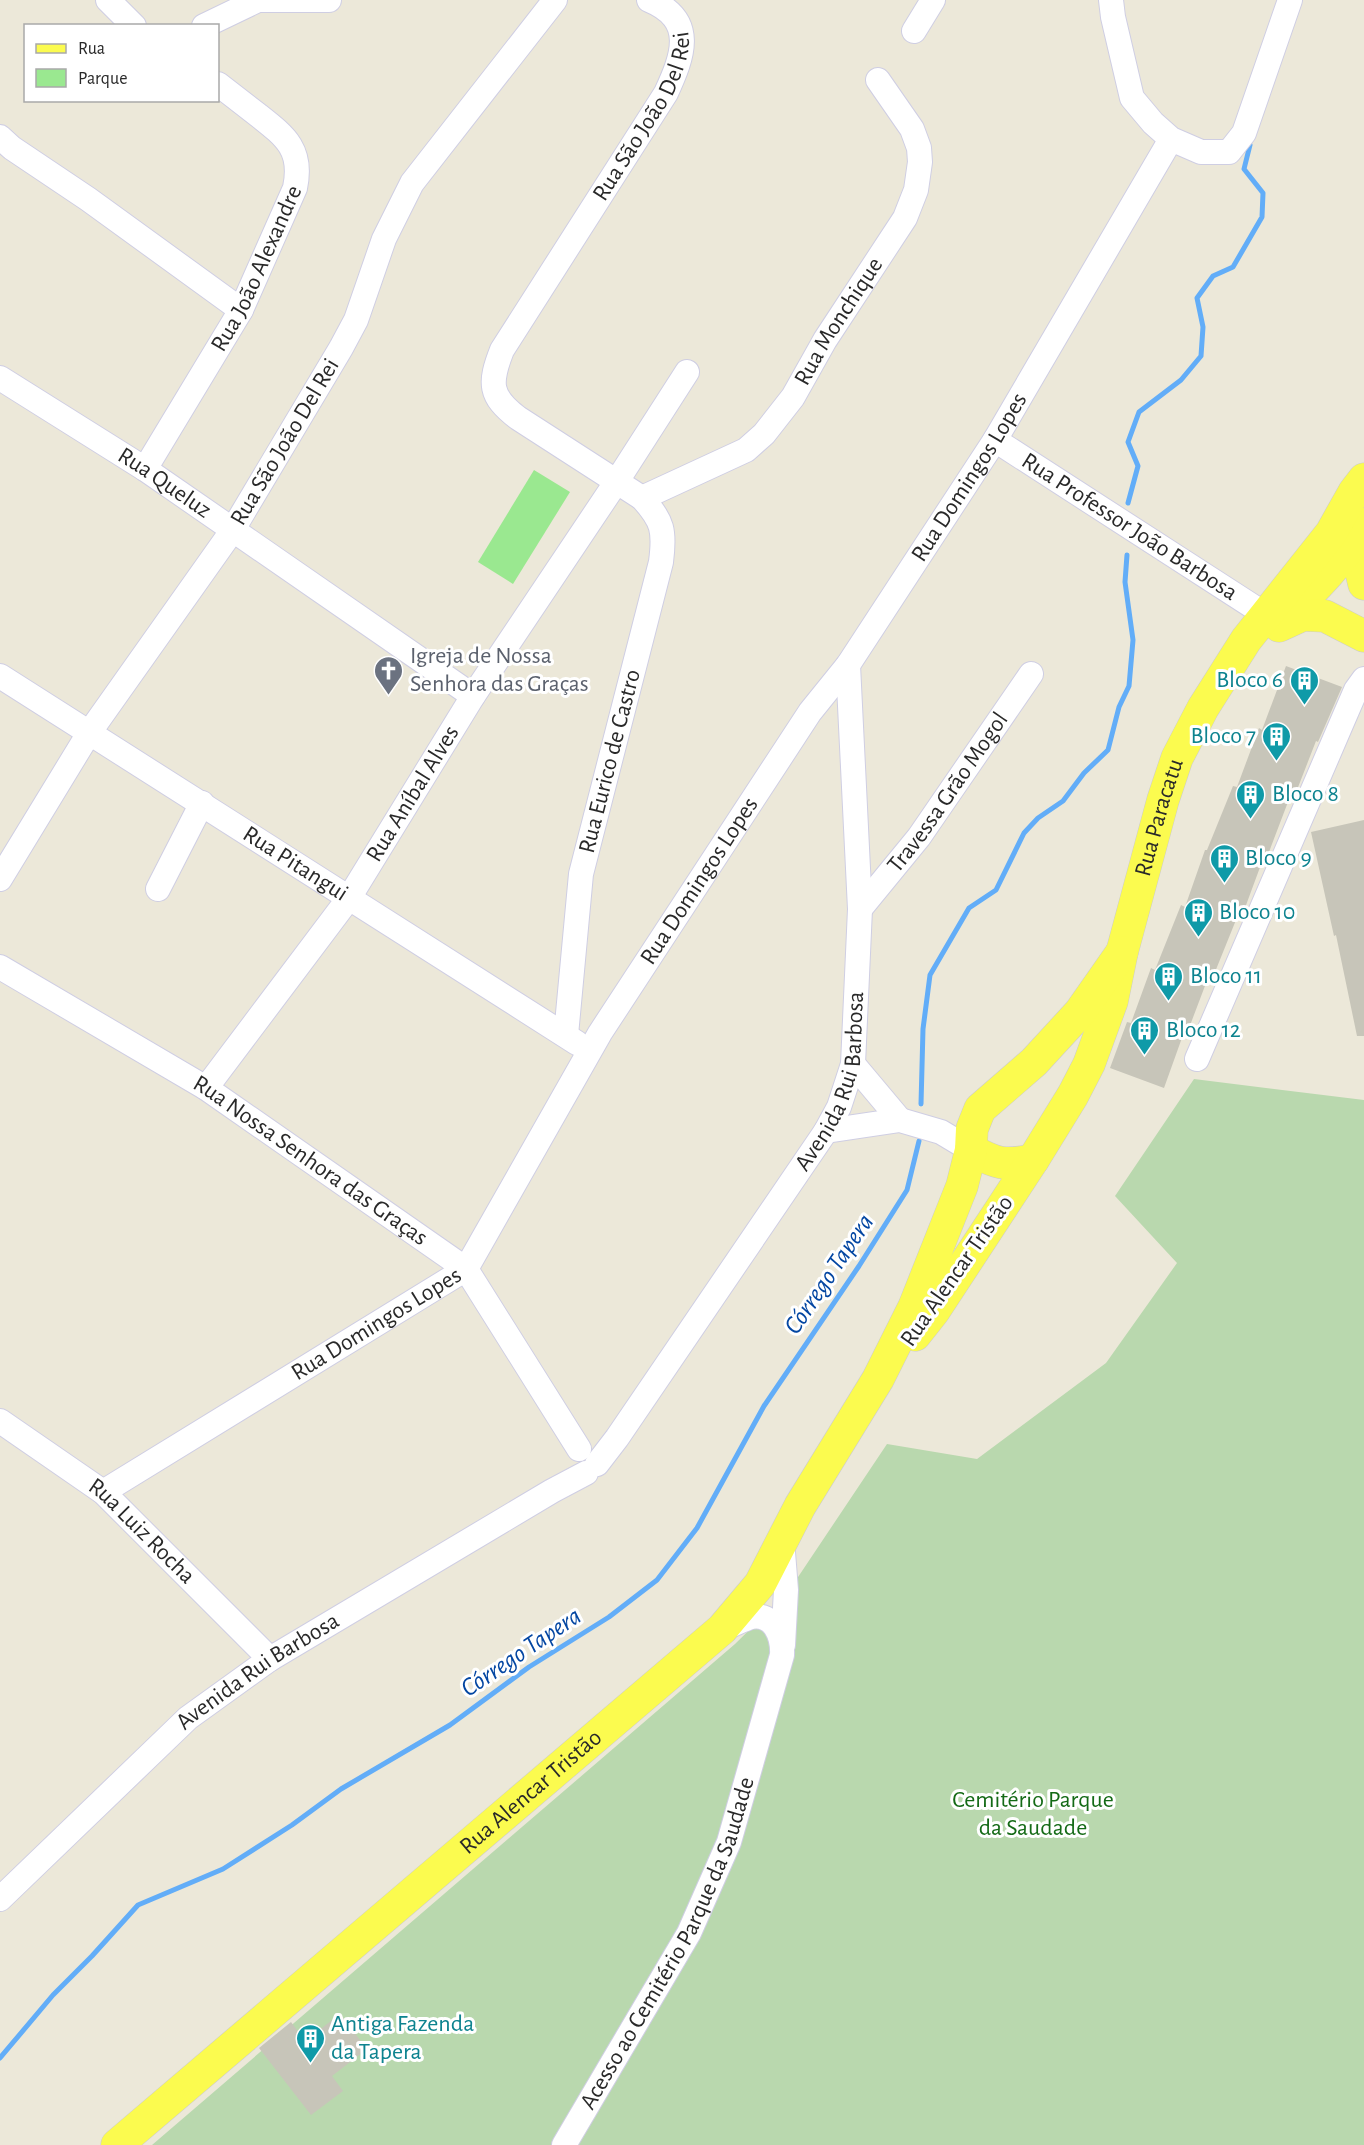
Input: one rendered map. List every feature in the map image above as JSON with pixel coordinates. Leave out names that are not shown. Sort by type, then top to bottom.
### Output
[{"type":"main road","name":"Rua Paracatu","points":[[1268,623],[1326,541],[1354,492],[1364,481]]},
{"type":"main road","points":[[1364,481],[1355,508],[1364,584]]},
{"type":"main road","name":"Rua Paracatu","points":[[1033,1160],[1089,1064],[1112,1001],[1122,952],[1163,800],[1177,758],[1203,708],[1246,640],[1325,580],[1359,532]]},
{"type":"main road","points":[[1268,623],[1303,615],[1324,616],[1364,636]]},
{"type":"main road","name":"Rua Paracatu","points":[[980,1109],[1034,1062],[1080,1012],[1122,952]]},
{"type":"main road","points":[[1034,1062],[1050,1066],[1061,1073],[1068,1082],[1073,1095]]},
{"type":"main road","points":[[980,1109],[972,1129],[971,1150],[995,1162],[1011,1165],[1033,1160]]},
{"type":"main road","name":"Rua Alencar Tristão","points":[[117,2145],[722,1629],[760,1584],[800,1506],[878,1379],[914,1307],[932,1264],[962,1186],[971,1150]]},
{"type":"main road","name":"Rua Alencar Tristão","points":[[878,1379],[934,1311],[1033,1160]]},
{"type":"street","points":[[108,0],[132,24]]},
{"type":"street","points":[[208,24],[258,0],[329,0]]},
{"type":"street","name":"Rua São João Del Rei","points":[[0,879],[89,733],[232,531],[356,320],[384,239],[412,183],[555,0]]},
{"type":"street","name":"Rua São João Del Rei","points":[[642,498],[501,405],[495,391],[494,378],[502,351],[666,93],[680,63],[681,34],[675,19],[668,10],[649,0]]},
{"type":"street","points":[[914,31],[933,0]]},
{"type":"street","points":[[1111,0],[1132,98],[1153,123],[1171,139],[1201,152],[1229,152],[1244,134],[1290,0]]},
{"type":"street","name":"Rua Monchique","points":[[642,498],[737,455],[764,434],[793,397],[825,340],[905,218],[916,190],[920,162],[919,148],[912,129],[878,80]]},
{"type":"street","name":"Rua João Alexandre","points":[[145,469],[241,310],[295,188],[299,172],[296,156],[280,132],[219,85]]},
{"type":"street","name":"Rua Domingos Lopes","points":[[103,1492],[466,1269],[589,1052],[810,712],[848,665],[995,440],[1171,139]]},
{"type":"street","points":[[4,149],[88,199],[241,310]]},
{"type":"street","name":"Rua Aníbal Alves","points":[[206,1088],[349,898],[472,696],[617,482],[687,372]]},
{"type":"street","name":"Rua Queluz","points":[[0,378],[145,469],[472,696]]},
{"type":"street","name":"Rua Professor João Barbosa","points":[[995,440],[1268,623]]},
{"type":"street","name":"Rua Eurico de Castro","points":[[566,1035],[581,874],[662,553],[661,528],[656,513],[642,498]]},
{"type":"street","name":"Avenida Rui Barbosa","points":[[0,1899],[188,1718],[270,1659],[552,1491],[585,1459],[617,1438],[826,1131],[839,1107],[853,1064],[860,909],[848,665]]},
{"type":"street","name":"Travessa Grão Mogol","points":[[860,909],[919,837],[1031,674]]},
{"type":"street","name":"Rua Pitangui","points":[[0,676],[566,1035],[589,1052]]},
{"type":"street","points":[[1197,1059],[1353,715],[1356,690],[1364,679]]},
{"type":"street","points":[[810,712],[819,709],[834,710],[851,717]]},
{"type":"street","points":[[158,889],[202,803]]},
{"type":"street","name":"Rua Nossa Senhora das Graças","points":[[0,967],[206,1088],[466,1269],[585,1459]]},
{"type":"street","points":[[853,1064],[900,1120]]},
{"type":"street","points":[[941,1132],[980,1109]]},
{"type":"street","points":[[826,1131],[900,1120],[941,1132],[971,1150]]},
{"type":"street","name":"Rua Luiz Rocha","points":[[0,1421],[103,1492],[270,1659]]},
{"type":"street","name":"Acesso ao Cemitério Parque da Saudade","points":[[564,2145],[688,1933],[729,1842],[782,1655],[786,1590],[782,1540]]},
{"type":"street","points":[[722,1629],[753,1617],[766,1619],[779,1630],[783,1645]]},
{"type":"green space","points":[[534,470],[570,492],[513,584],[478,562]]},
{"type":"green space","name":"Cemitério Parque da Saudade","points":[[1194,1079],[1364,1100],[1364,2145],[152,2145],[735,1644],[788,1592],[887,1444],[977,1459],[1106,1363],[1177,1263],[1115,1196]]},
{"type":"building","points":[[1286,666],[1342,687],[1318,742],[1316,741],[1295,795],[1291,794],[1269,852],[1266,851],[1242,916],[1238,915],[1215,972],[1211,970],[1186,1036],[1183,1035],[1164,1088],[1110,1068],[1127,1022],[1131,1023],[1151,968],[1155,970],[1181,905],[1185,907],[1205,850],[1207,850],[1233,786],[1237,787]]},
{"type":"building","points":[[1364,820],[1364,1036],[1357,1036],[1311,832]]},
{"type":"building","name":"Antiga Fazenda da Tapera","points":[[340,2014],[367,2049],[332,2076],[343,2091],[311,2115],[259,2048],[291,2022],[305,2041]]},
{"type":"waterway","name":"Córrego Tapera","points":[[1128,503],[1138,466],[1128,442],[1139,412],[1181,380],[1201,356],[1203,327],[1197,298],[1213,276],[1233,267],[1262,217],[1263,193],[1244,169],[1250,145]]},
{"type":"waterway","name":"Córrego Tapera","points":[[921,1104],[923,1029],[930,975],[969,908],[996,890],[1024,833],[1038,818],[1063,801],[1084,773],[1108,750],[1119,707],[1129,686],[1133,640],[1125,582],[1127,555]]},
{"type":"waterway","name":"Córrego Tapera","points":[[0,2058],[53,1995],[138,1905],[223,1869],[292,1825],[341,1789],[450,1725],[529,1667],[609,1617],[657,1580],[697,1528],[764,1406],[859,1266],[907,1190],[919,1141]]},
{"type":"place","name":"Igreja de Nossa Senhora das Graças","points":[[389,696]]},
{"type":"place","name":"Bloco 6","points":[[1304,706]]},
{"type":"place","name":"Bloco 7","points":[[1277,762]]},
{"type":"place","name":"Bloco 8","points":[[1251,820]]},
{"type":"place","name":"Bloco 9","points":[[1224,884]]},
{"type":"place","name":"Bloco 10","points":[[1198,938]]},
{"type":"place","name":"Bloco 11","points":[[1169,1002]]},
{"type":"place","name":"Bloco 12","points":[[1145,1056]]},
{"type":"place","name":"Antiga Fazenda da Tapera","points":[[310,2064]]}]
